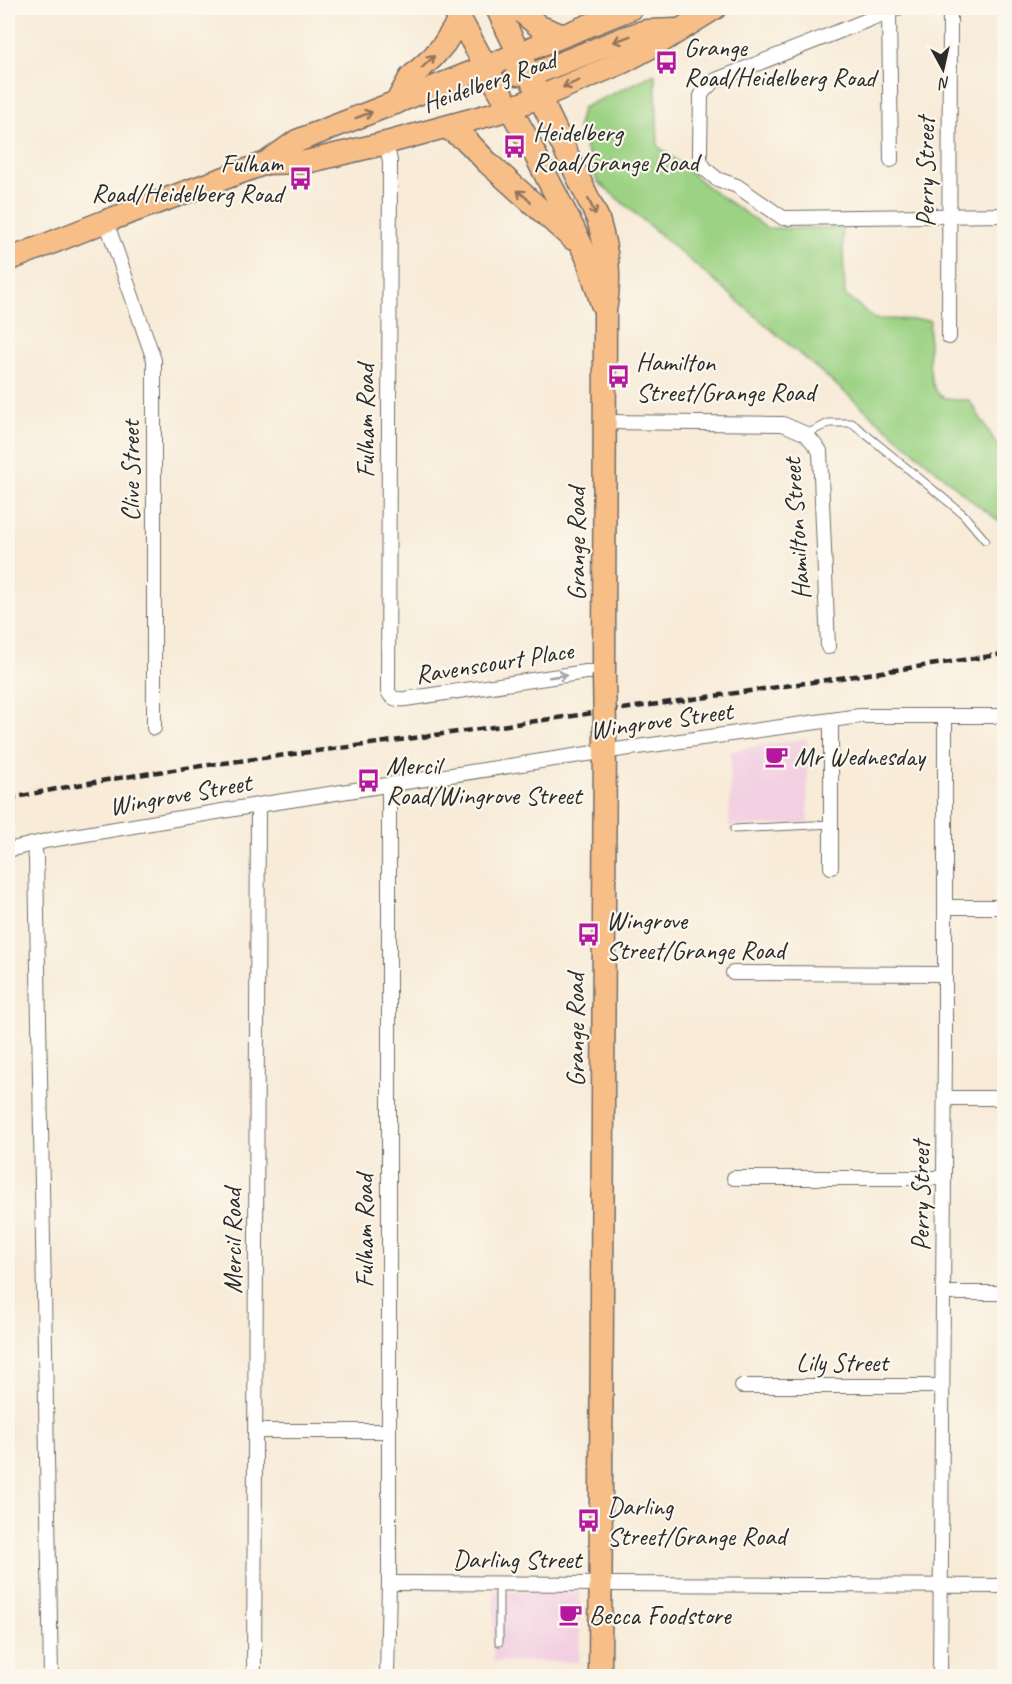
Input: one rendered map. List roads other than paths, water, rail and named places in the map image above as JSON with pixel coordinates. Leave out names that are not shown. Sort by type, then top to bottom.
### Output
[{"type":"main road","name":"Grange Road","points":[[497,8],[600,227],[609,271],[605,311],[604,422],[605,741],[600,1677]]},
{"type":"main road","points":[[517,8],[540,27],[561,35]]},
{"type":"main road","name":"Heidelberg Road","points":[[8,260],[106,221],[266,163],[297,141],[632,8]]},
{"type":"main road","name":"Heidelberg Road","points":[[266,163],[306,162],[446,128],[509,108],[623,62],[681,22],[716,8]]},
{"type":"main road","name":"Grange Road","points":[[457,13],[528,139],[583,248],[605,311]]},
{"type":"main road","points":[[396,103],[410,78],[444,44],[457,13]]},
{"type":"main road","points":[[486,67],[516,74],[530,74],[637,34],[681,22]]},
{"type":"main road","points":[[446,128],[467,141],[488,164],[583,248]]},
{"type":"street","name":"Perry Street","points":[[949,337],[950,8]]},
{"type":"street","points":[[891,160],[893,9],[716,80],[703,90],[700,160],[705,169],[717,179],[737,186],[783,218],[1005,214]]},
{"type":"street","name":"Fulham Road","points":[[386,143],[390,161],[388,691],[392,698]]},
{"type":"street","name":"Clive Street","points":[[106,221],[154,360],[154,728]]},
{"type":"street","name":"Hamilton Street","points":[[604,422],[783,424],[806,434],[820,451],[828,647]]},
{"type":"street","name":"Ravenscourt Place","points":[[392,698],[405,699],[586,672],[604,673]]},
{"type":"street","name":"Wingrove Street","points":[[8,850],[258,805],[389,785],[605,741],[860,716],[1005,716]]},
{"type":"street","name":"Perry Street","points":[[940,1677],[944,1293],[945,716]]},
{"type":"street","points":[[831,720],[831,867]]},
{"type":"street","name":"Fulham Road","points":[[387,1677],[389,785]]},
{"type":"street","name":"Mercil Road","points":[[254,1677],[258,805]]},
{"type":"street","points":[[34,844],[51,1677]]},
{"type":"street","points":[[945,907],[1005,907]]},
{"type":"street","points":[[733,973],[945,974]]},
{"type":"street","points":[[945,1098],[1005,1098]]},
{"type":"street","points":[[734,1178],[944,1178]]},
{"type":"street","points":[[944,1293],[1005,1293]]},
{"type":"street","name":"Lily Street","points":[[742,1386],[942,1386]]},
{"type":"street","points":[[256,1431],[388,1431]]},
{"type":"street","name":"Darling Street","points":[[389,1583],[1005,1586]]},
{"type":"lane","points":[[806,434],[829,423],[852,423],[963,514],[985,540]]},
{"type":"lane","points":[[734,829],[832,824]]},
{"type":"lane","points":[[498,1642],[499,1583]]},
{"type":"railway","points":[[8,799],[146,774],[1004,654]]},
{"type":"place","name":"Grange Road/Heidelberg Road","points":[[666,62]]},
{"type":"place","name":"Heidelberg Road/Grange Road","points":[[515,147]]},
{"type":"place","name":"Fulham Road/Heidelberg Road","points":[[301,178]]},
{"type":"place","name":"Hamilton Street/Grange Road","points":[[618,377]]},
{"type":"place","name":"Mr Wednesday","points":[[776,756]]},
{"type":"place","name":"Mercil Road/Wingrove Street","points":[[368,780]]},
{"type":"place","name":"Wingrove Street/Grange Road","points":[[588,935]]},
{"type":"place","name":"Darling Street/Grange Road","points":[[589,1521]]},
{"type":"place","name":"Becca Foodstore","points":[[571,1615]]}]
